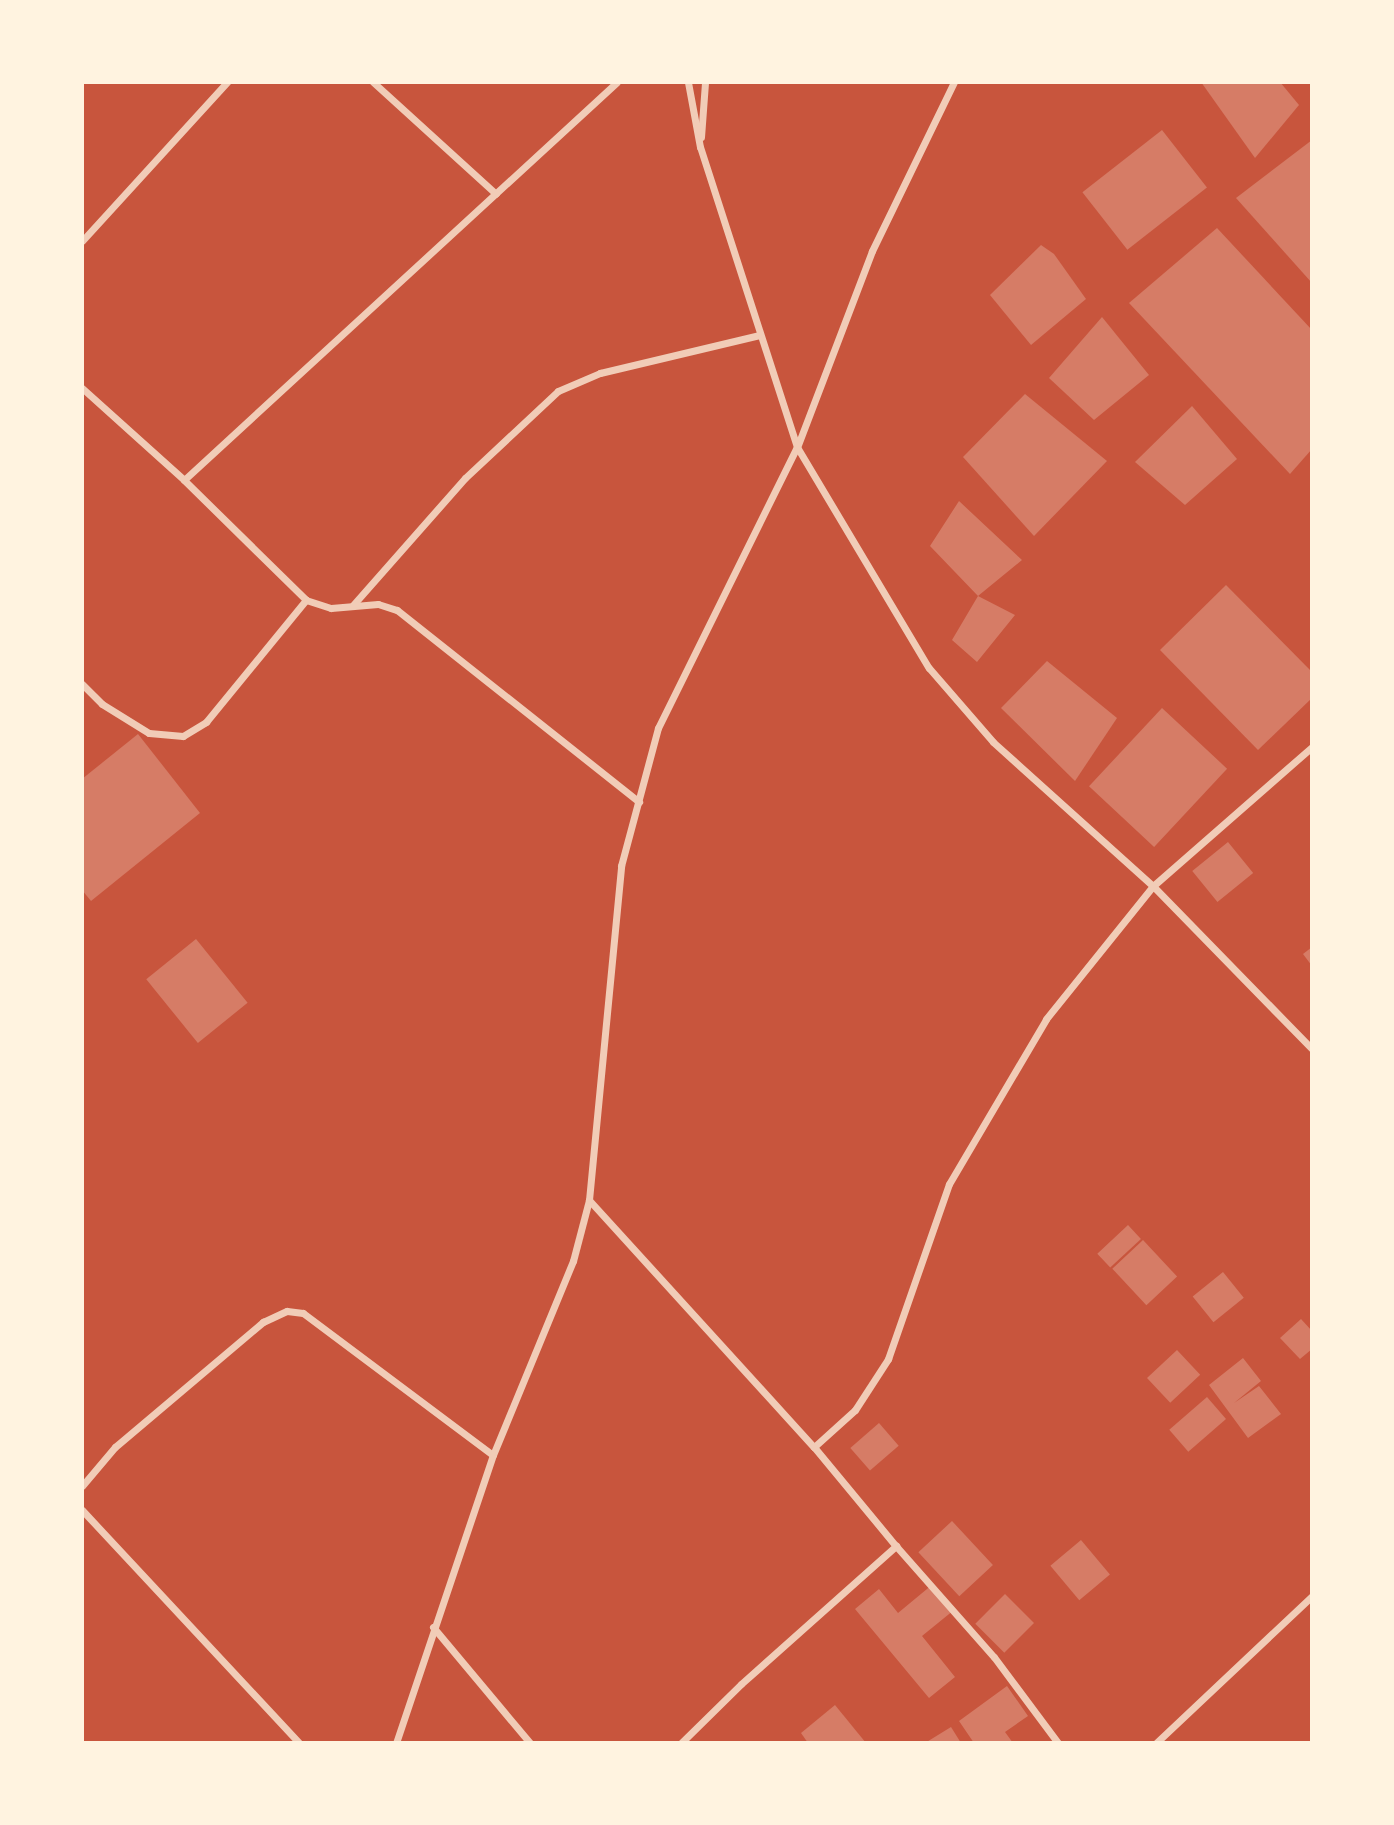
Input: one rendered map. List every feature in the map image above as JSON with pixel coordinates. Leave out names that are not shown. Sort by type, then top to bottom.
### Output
[{"type":"street","points":[[82,241],[227,82]]},
{"type":"street","points":[[373,82],[496,194]]},
{"type":"street","points":[[184,480],[617,82]]},
{"type":"street","points":[[688,82],[700,147],[797,447],[929,668],[993,742],[1153,886],[1312,1049]]},
{"type":"street","points":[[700,147],[705,82]]},
{"type":"street","points":[[396,1743],[433,1627],[494,1455],[573,1261],[590,1200],[621,866],[658,728],[797,447],[872,251],[954,82]]},
{"type":"street","points":[[352,606],[465,478],[558,391],[600,373],[759,335]]},
{"type":"street","points":[[82,388],[184,480],[306,600],[331,608],[378,604],[397,610],[639,802]]},
{"type":"street","points":[[82,684],[102,704],[149,733],[183,736],[206,722],[306,600]]},
{"type":"street","points":[[814,1447],[855,1410],[888,1359],[949,1184],[1046,1019],[1153,886],[1312,747]]},
{"type":"street","points":[[590,1200],[814,1447],[896,1546],[994,1657],[1058,1743]]},
{"type":"street","points":[[82,1486],[115,1447],[263,1322],[287,1311],[303,1313],[494,1455]]},
{"type":"street","points":[[82,1510],[299,1743]]},
{"type":"street","points":[[681,1743],[741,1684],[896,1546]]},
{"type":"street","points":[[1156,1743],[1312,1597]]},
{"type":"street","points":[[433,1627],[530,1743]]},
{"type":"building","points":[[1201,82],[1280,82],[1299,105],[1255,158]]},
{"type":"building","points":[[1162,130],[1207,188],[1127,250],[1082,192]]},
{"type":"building","points":[[1312,140],[1312,283],[1236,198]]},
{"type":"building","points":[[1217,228],[1312,330],[1312,449],[1290,474],[1129,303]]},
{"type":"building","points":[[1041,245],[1054,254],[1086,299],[1031,345],[990,295]]},
{"type":"building","points":[[1102,317],[1149,375],[1094,420],[1049,378]]},
{"type":"building","points":[[1025,394],[1107,461],[1034,536],[963,457]]},
{"type":"building","points":[[1192,406],[1237,459],[1185,505],[1135,462]]},
{"type":"building","points":[[959,501],[1022,560],[978,596],[930,546]]},
{"type":"building","points":[[1226,585],[1312,672],[1312,698],[1258,750],[1160,650]]},
{"type":"building","points":[[978,596],[1015,615],[977,662],[952,640]]},
{"type":"building","points":[[1047,661],[1117,718],[1075,781],[1001,708]]},
{"type":"building","points":[[1162,708],[1227,769],[1154,847],[1089,786]]},
{"type":"building","points":[[138,734],[200,813],[91,901],[82,890],[82,779]]},
{"type":"building","points":[[1228,842],[1253,873],[1217,902],[1192,871]]},
{"type":"building","points":[[196,939],[248,1003],[198,1043],[146,979]]},
{"type":"building","points":[[1312,947],[1312,966],[1303,954]]},
{"type":"building","points":[[1128,1225],[1141,1239],[1110,1268],[1097,1254]]},
{"type":"building","points":[[1143,1240],[1177,1277],[1146,1305],[1112,1269]]},
{"type":"building","points":[[1223,1272],[1244,1298],[1213,1322],[1193,1297]]},
{"type":"building","points":[[1301,1319],[1312,1331],[1312,1349],[1300,1359],[1280,1338]]},
{"type":"building","points":[[1177,1350],[1200,1375],[1170,1403],[1147,1378]]},
{"type":"building","points":[[1243,1358],[1261,1381],[1234,1403],[1259,1386],[1281,1414],[1248,1438],[1209,1385]]},
{"type":"building","points":[[1207,1397],[1226,1419],[1188,1452],[1169,1430]]},
{"type":"building","points":[[879,1423],[899,1446],[870,1471],[850,1448]]},
{"type":"building","points":[[952,1521],[993,1565],[959,1596],[918,1552]]},
{"type":"building","points":[[1081,1540],[1110,1574],[1079,1600],[1050,1566]]},
{"type":"building","points":[[933,1584],[954,1610],[922,1636],[955,1677],[929,1698],[855,1609],[879,1589],[898,1613]]},
{"type":"building","points":[[1005,1594],[1034,1623],[1004,1653],[975,1624]]},
{"type":"building","points":[[1007,1686],[1028,1716],[1005,1732],[1013,1743],[974,1743],[959,1721]]},
{"type":"building","points":[[835,1705],[866,1743],[808,1743],[801,1733]]},
{"type":"building","points":[[951,1727],[961,1743],[925,1743]]}]
